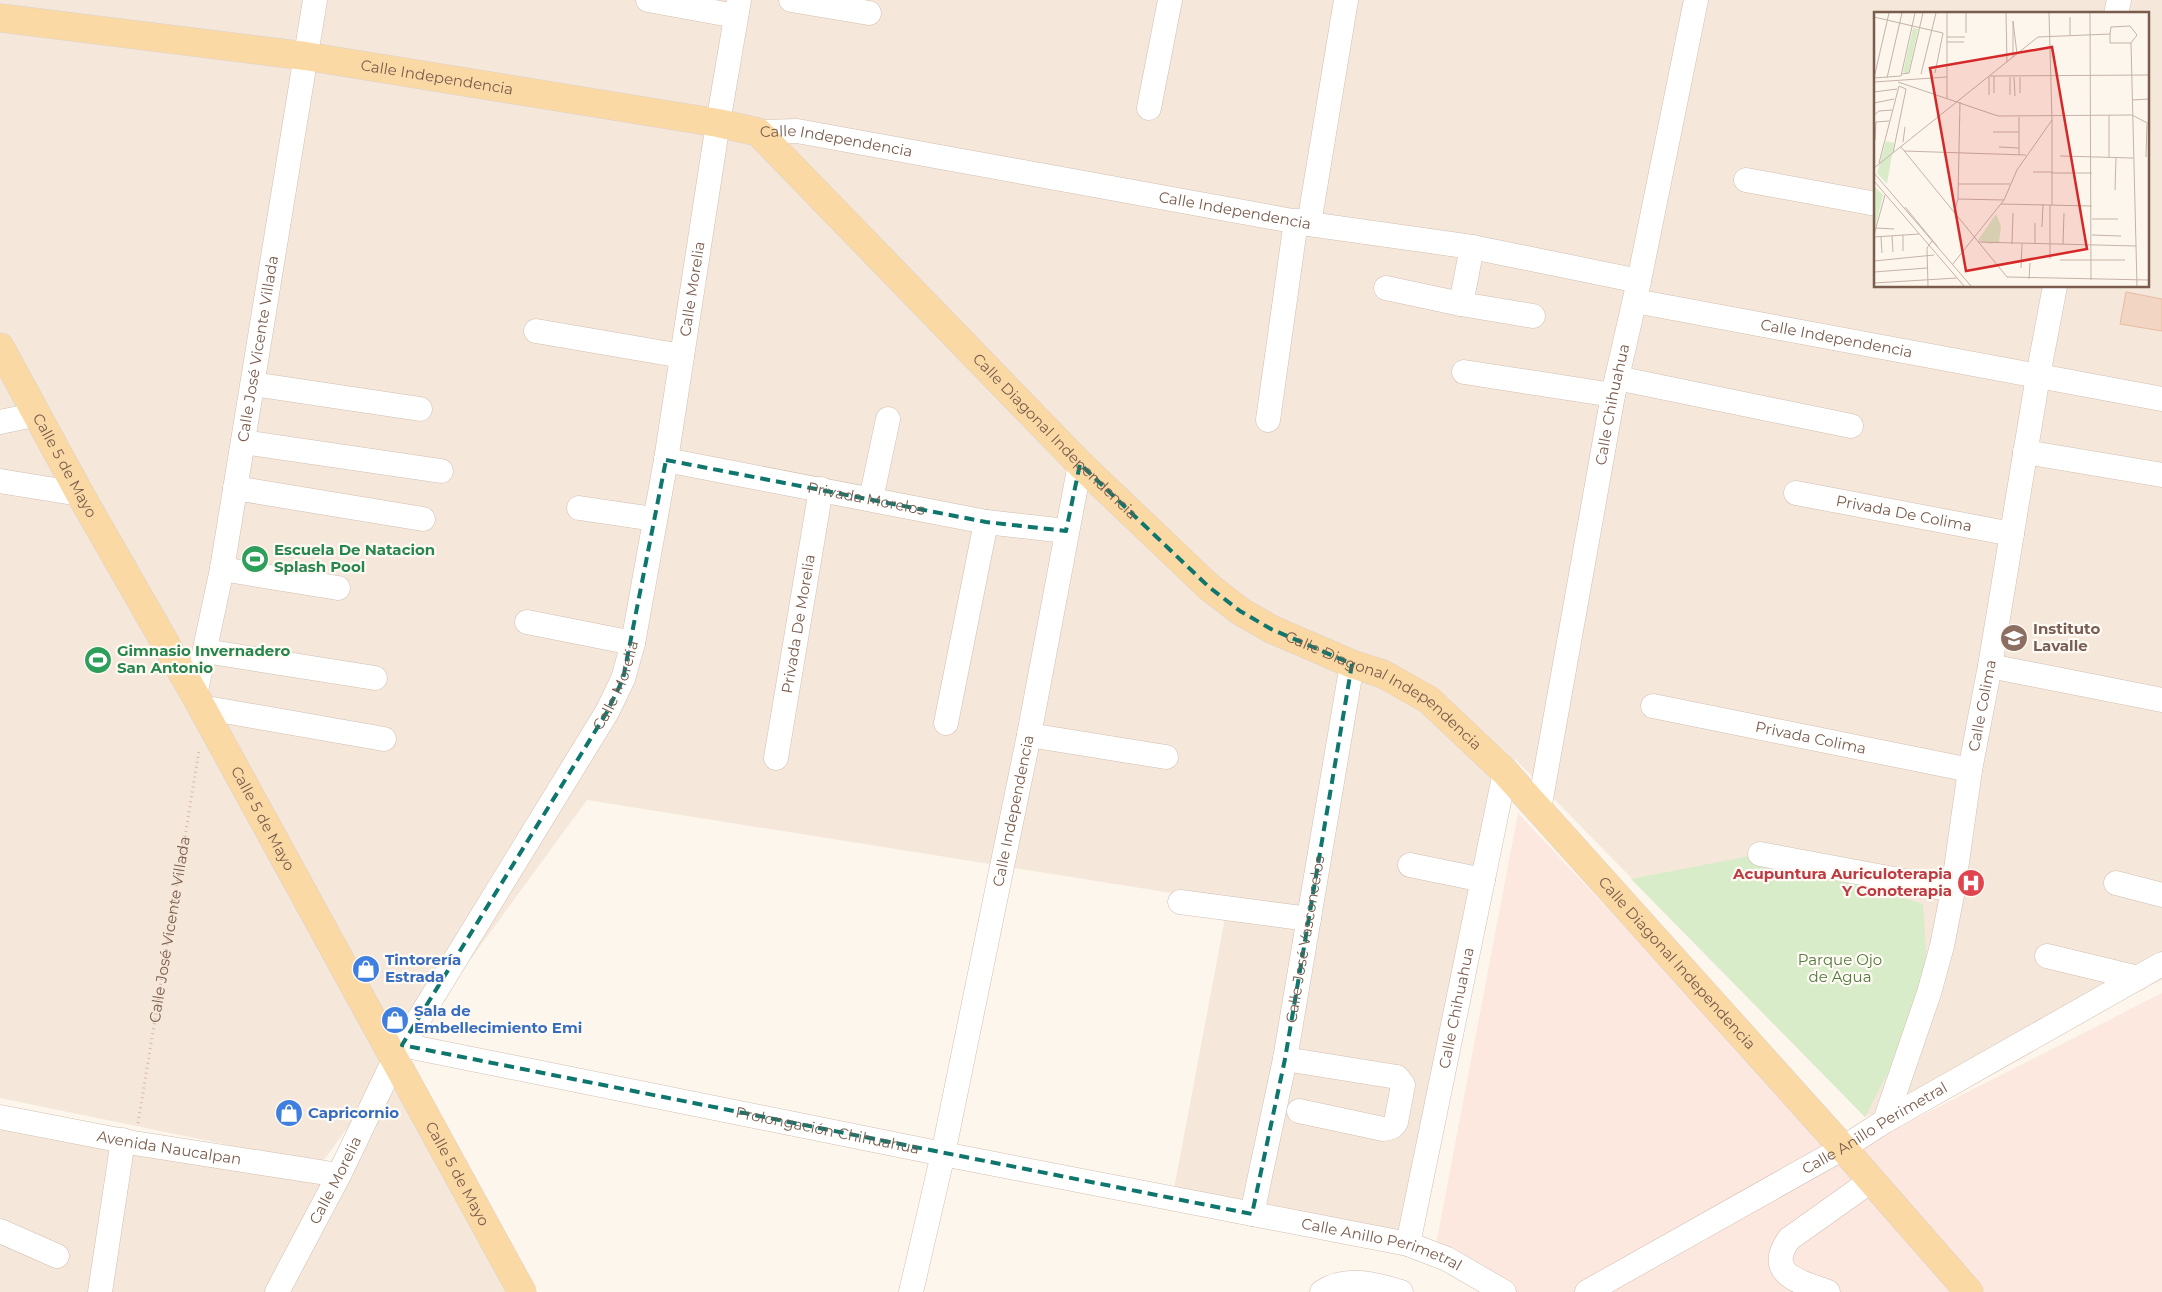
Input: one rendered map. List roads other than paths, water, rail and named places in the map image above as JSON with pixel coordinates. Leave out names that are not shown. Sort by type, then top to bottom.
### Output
[{"type":"main road","name":"Calle Independencia","points":[[0,18],[305,56],[718,123],[758,132]]},
{"type":"main road","name":"Calle Diagonal Independencia","points":[[758,132],[1080,464],[1208,587],[1240,611],[1271,630],[1352,664],[1383,674],[1429,700],[1505,772],[1872,1180],[1969,1292]]},
{"type":"main road","name":"Calle 5 de Mayo","points":[[0,347],[8,379],[38,414],[80,494],[200,706],[399,1051],[522,1292]]},
{"type":"street","name":"Calle José Vicente Villada","points":[[200,706],[205,651],[222,569],[253,384],[314,0]]},
{"type":"street","points":[[648,0],[738,8]]},
{"type":"street","points":[[791,0],[869,13]]},
{"type":"street","points":[[1149,108],[1170,0]]},
{"type":"street","points":[[1268,420],[1302,222],[1346,0]]},
{"type":"street","name":"Calle Chihuahua","points":[[1539,810],[1615,386],[1637,291],[1696,0]]},
{"type":"street","name":"Calle Morelia","points":[[277,1292],[339,1175],[399,1051],[607,712],[623,678],[633,643],[666,460],[718,123],[738,8]]},
{"type":"street","name":"Calle Independencia","points":[[758,132],[797,131],[1302,222],[1472,247],[1637,291],[2038,376],[2162,399]]},
{"type":"street","points":[[1746,180],[1874,204]]},
{"type":"street","points":[[1461,304],[1472,247]]},
{"type":"street","points":[[1386,288],[1461,304],[1533,316]]},
{"type":"street","name":"Calle Colima","points":[[1885,1121],[1929,993],[1953,890],[1970,770],[1990,666],[2025,452],[2055,288]]},
{"type":"street","points":[[536,331],[682,356]]},
{"type":"street","points":[[1464,372],[1615,386],[1850,426]]},
{"type":"street","points":[[253,384],[420,409]]},
{"type":"street","points":[[0,422],[8,422],[38,414]]},
{"type":"street","points":[[872,499],[888,420]]},
{"type":"street","points":[[243,442],[441,471]]},
{"type":"street","points":[[2025,452],[2162,475]]},
{"type":"street","name":"Privada Morelos","points":[[666,460],[986,522],[1066,531]]},
{"type":"street","name":"Calle Independencia","points":[[911,1292],[943,1154],[1029,735],[1080,464]]},
{"type":"street","points":[[0,481],[80,494]]},
{"type":"street","points":[[235,488],[423,519]]},
{"type":"street","name":"Privada De Morelia","points":[[776,758],[821,489]]},
{"type":"street","name":"Privada De Colima","points":[[1796,493],[2012,534]]},
{"type":"street","points":[[579,508],[654,519]]},
{"type":"street","points":[[946,722],[986,522]]},
{"type":"street","points":[[222,569],[338,588]]},
{"type":"street","points":[[527,622],[633,643]]},
{"type":"street","points":[[205,651],[375,678]]},
{"type":"street","name":"Calle José Vasconcelos","points":[[1252,1214],[1285,1059],[1352,664]]},
{"type":"street","points":[[1990,666],[2162,700]]},
{"type":"street","points":[[200,706],[384,739]]},
{"type":"street","name":"Privada Colima","points":[[1653,706],[1970,770]]},
{"type":"street","points":[[1029,735],[1166,757]]},
{"type":"street","name":"Calle Chihuahua","points":[[1408,1244],[1505,772]]},
{"type":"street","points":[[1760,854],[1953,890]]},
{"type":"street","points":[[1410,865],[1483,880]]},
{"type":"street","points":[[2116,882],[2162,895]]},
{"type":"street","points":[[1180,902],[1309,919]]},
{"type":"street","points":[[2047,956],[2138,978]]},
{"type":"street","name":"Calle Anillo Perimetral","points":[[1587,1292],[1843,1148],[1885,1121],[2162,964]]},
{"type":"street","name":"Prolongación Chihuahua","points":[[399,1051],[1252,1214]]},
{"type":"street","points":[[1285,1059],[1397,1077],[1403,1085],[1396,1122],[1394,1126],[1389,1128],[1383,1129],[1299,1111]]},
{"type":"street","name":"Avenida Naucalpan","points":[[0,1117],[128,1142],[339,1175]]},
{"type":"street","points":[[100,1292],[128,1142]]},
{"type":"street","points":[[1828,1292],[1795,1280],[1786,1274],[1780,1261],[1782,1249],[1789,1239],[1872,1180]]},
{"type":"street","name":"Calle Anillo Perimetral","points":[[1252,1214],[1408,1244],[1447,1259],[1504,1292]]},
{"type":"street","points":[[0,1231],[56,1256]]},
{"type":"street","points":[[1322,1292],[1347,1282],[1379,1285],[1400,1292]]},
{"type":"place","name":"Escuela De Natacion Splash Pool","points":[[255,559]]},
{"type":"place","name":"Instituto Lavalle","points":[[2014,638]]},
{"type":"place","name":"Gimnasio Invernadero San Antonio","points":[[98,660]]},
{"type":"place","name":"Acupuntura Auriculoterapia Y Conoterapia","points":[[1971,883]]},
{"type":"place","name":"Tintorería Estrada","points":[[366,969]]},
{"type":"place","name":"Sala de Embellecimiento Emi","points":[[395,1020]]},
{"type":"place","name":"Capricornio","points":[[289,1113]]},
{"type":"park label","name":"Parque Ojo de Agua","points":[[1840,968]]}]
